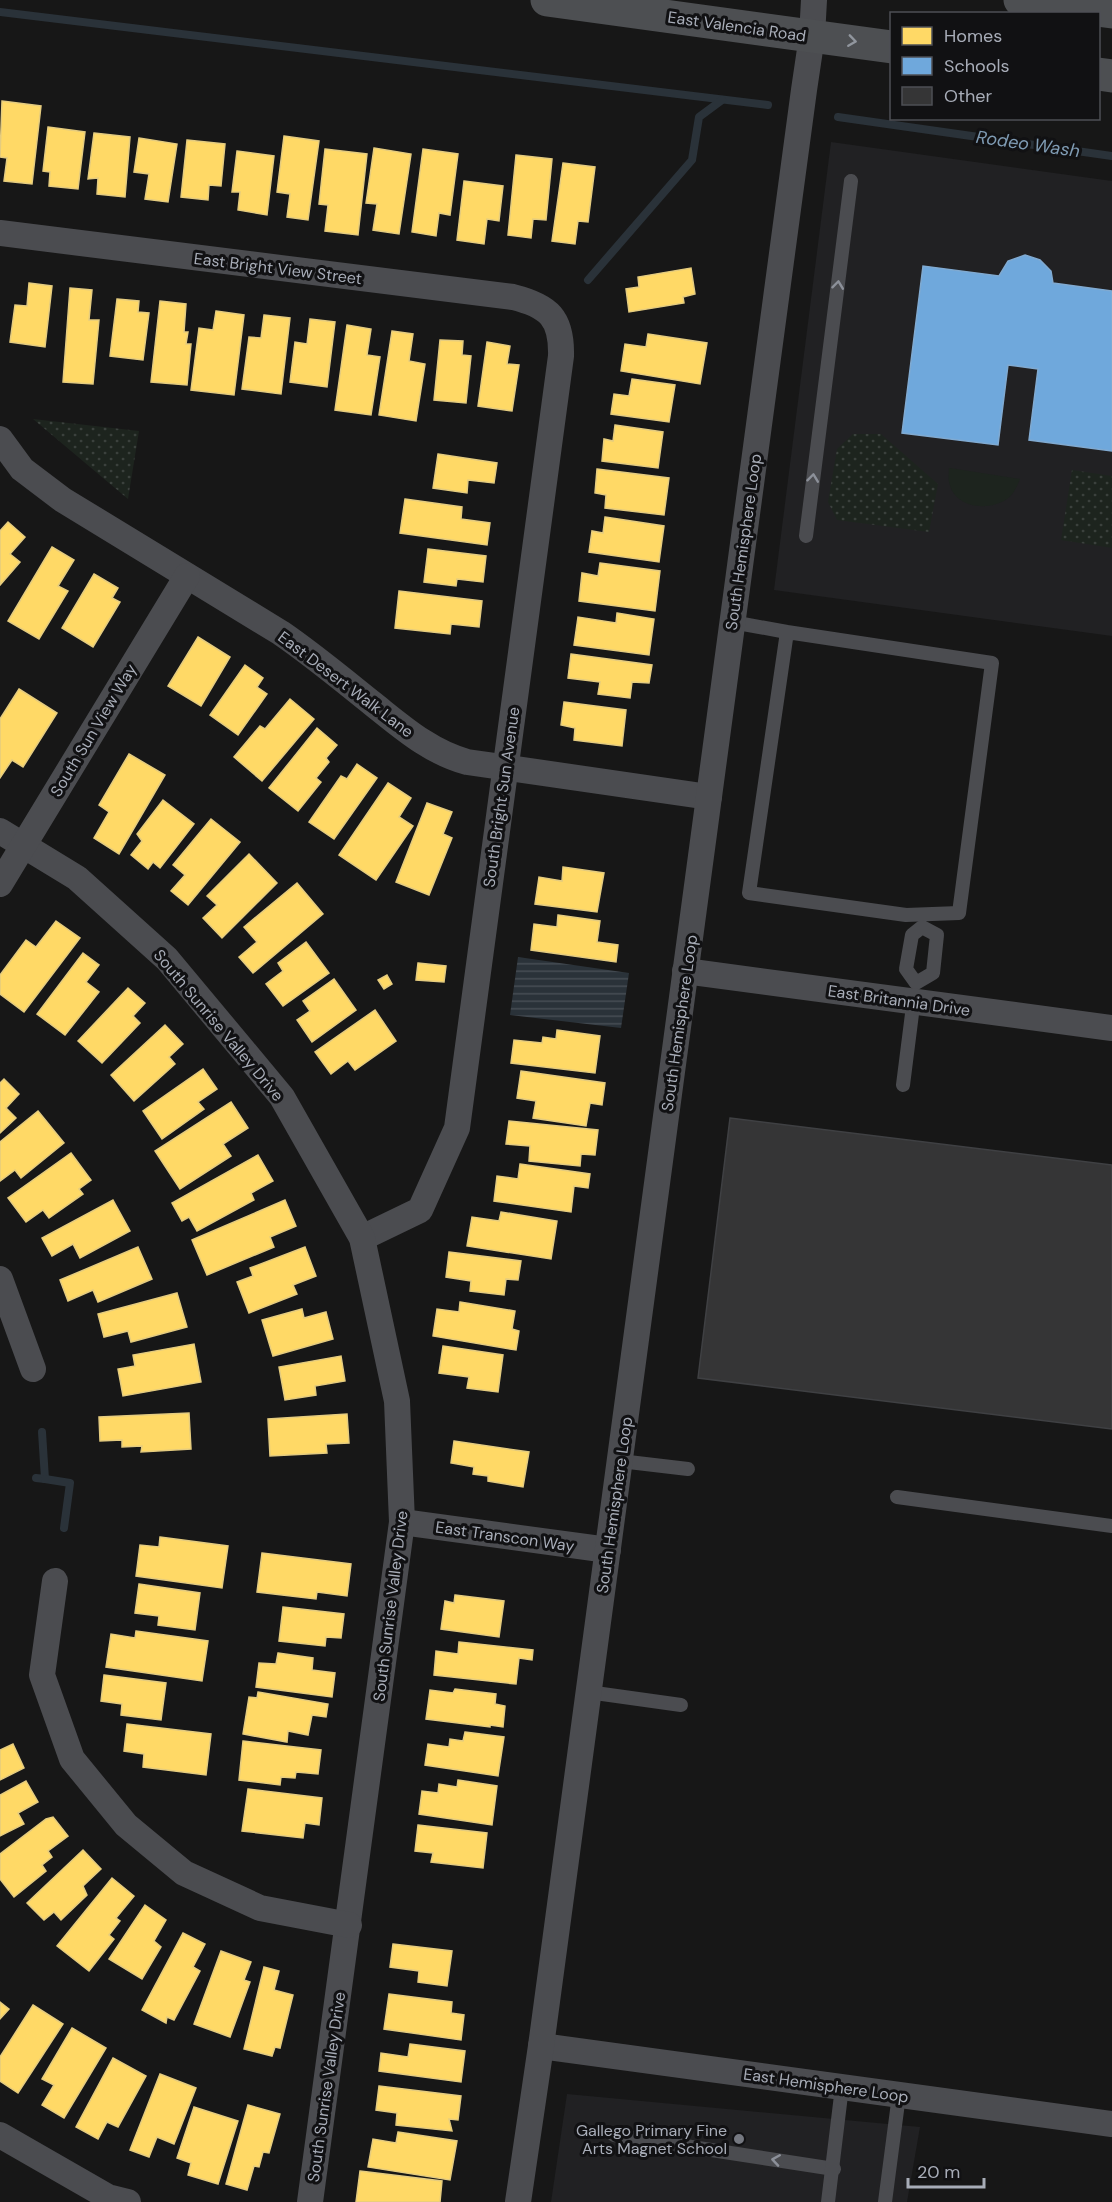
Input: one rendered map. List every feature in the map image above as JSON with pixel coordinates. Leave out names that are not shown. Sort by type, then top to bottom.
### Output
[{"type":"main road","name":"East Valencia Road","points":[[547,0],[890,46]]},
{"type":"main road","points":[[1020,0],[1112,12]]},
{"type":"street","name":"South Hemisphere Loop","points":[[518,2202],[541,2046],[812,36],[814,0]]},
{"type":"street","name":"East Bright View Street","points":[[0,233],[513,297],[541,307],[556,309]]},
{"type":"street","name":"South Bright Sun Avenue","points":[[362,1238],[420,1210],[457,1128],[561,356],[556,309]]},
{"type":"street","name":"East Desert Walk Lane","points":[[0,440],[22,469],[63,500],[305,650],[410,733],[446,756],[505,768],[709,797]]},
{"type":"street","name":"South Sun View Way","points":[[0,884],[187,576]]},
{"type":"street","name":"South Sunrise Valley Drive","points":[[0,831],[77,878],[167,959],[282,1097],[362,1238],[397,1401],[402,1522],[310,2202]]},
{"type":"street","name":"East Britannia Drive","points":[[686,971],[915,993],[1112,1028]]},
{"type":"street","points":[[0,1279],[33,1369]]},
{"type":"street","name":"East Transcon Way","points":[[402,1522],[608,1550]]},
{"type":"street","points":[[55,1581],[42,1675],[72,1759],[126,1825],[184,1873],[260,1908],[349,1925]]},
{"type":"street","name":"East Hemisphere Loop","points":[[541,2046],[1112,2124]]},
{"type":"street","points":[[0,2135],[108,2196],[128,2202]]},
{"type":"lane","points":[[806,536],[851,181]]},
{"type":"lane","points":[[732,622],[992,663],[959,912],[922,921],[912,934],[906,969],[915,993],[903,1085]]},
{"type":"lane","points":[[787,632],[749,893],[906,915],[922,921],[937,935],[933,973],[915,993]]},
{"type":"lane","points":[[620,1461],[688,1469]]},
{"type":"lane","points":[[897,1497],[1112,1526]]},
{"type":"lane","points":[[588,1692],[681,1705]]},
{"type":"lane","points":[[828,2202],[834,2169],[842,2087]]},
{"type":"lane","points":[[885,2202],[899,2095]]},
{"type":"lane","points":[[614,2135],[834,2169]]},
{"type":"shaded area","points":[[831,142],[1112,181],[1112,636],[774,590]]},
{"type":"shaded area","points":[[33,419],[139,431],[128,499]]},
{"type":"shaded area","points":[[853,434],[881,434],[938,484],[929,532],[837,520],[828,502],[837,449]]},
{"type":"shaded area","points":[[949,468],[1020,479],[1007,499],[991,505],[973,505],[957,497],[952,491]]},
{"type":"shaded area","points":[[1072,470],[1112,476],[1112,548],[1061,540]]},
{"type":"shaded area","points":[[518,957],[629,973],[621,1028],[510,1015]]},
{"type":"shaded area","name":"Gallego Primary Fine Arts Magnet School","points":[[567,2094],[920,2127],[907,2202],[551,2202]]},
{"type":"building: Homes","points":[[2,101],[41,106],[32,184],[4,181],[7,158],[0,157]]},
{"type":"building: Homes","points":[[48,127],[85,132],[78,189],[49,186],[50,172],[43,171]]},
{"type":"building: Homes","points":[[94,133],[130,137],[125,197],[97,194],[98,178],[88,179]]},
{"type":"building: Homes","points":[[284,136],[319,141],[308,220],[287,217],[290,194],[277,192]]},
{"type":"building: Homes","points":[[139,138],[177,144],[168,202],[145,199],[149,174],[134,172]]},
{"type":"building: Homes","points":[[187,140],[225,144],[221,186],[209,185],[208,200],[181,197]]},
{"type":"building: Homes","points":[[374,148],[411,154],[399,234],[373,230],[377,204],[366,203]]},
{"type":"building: Homes","points":[[325,149],[367,154],[358,235],[325,231],[328,205],[319,204]]},
{"type":"building: Homes","points":[[423,149],[458,154],[450,215],[439,213],[436,236],[412,232]]},
{"type":"building: Homes","points":[[237,151],[274,156],[267,215],[238,210],[240,192],[232,192]]},
{"type":"building: Homes","points":[[516,155],[552,159],[546,220],[533,219],[531,238],[508,235]]},
{"type":"building: Homes","points":[[563,163],[595,167],[588,222],[578,221],[575,244],[552,241]]},
{"type":"building: Homes","points":[[464,181],[503,186],[499,221],[487,219],[484,244],[457,240]]},
{"type":"building: Homes","points":[[691,268],[695,294],[683,297],[684,303],[629,312],[626,289],[639,287],[638,277]]},
{"type":"building: Homes","points":[[29,283],[52,286],[45,347],[10,342],[15,305],[27,306]]},
{"type":"building: Homes","points":[[70,288],[92,290],[89,320],[99,320],[93,384],[63,382]]},
{"type":"building: Homes","points":[[117,299],[139,301],[138,312],[149,313],[143,360],[110,356]]},
{"type":"building: Homes","points":[[160,301],[186,304],[184,332],[188,332],[186,344],[191,344],[187,385],[151,382]]},
{"type":"building: Homes","points":[[216,311],[244,315],[234,395],[191,390],[199,328],[213,330]]},
{"type":"building: Homes","points":[[264,315],[290,318],[281,394],[242,389],[249,337],[261,338]]},
{"type":"building: Homes","points":[[310,319],[335,322],[327,387],[290,382],[295,342],[307,344]]},
{"type":"building: Homes","points":[[347,325],[371,329],[367,355],[380,357],[371,415],[335,410]]},
{"type":"building: Homes","points":[[392,331],[413,334],[409,361],[425,364],[416,421],[379,415]]},
{"type":"building: Homes","points":[[648,334],[707,343],[700,384],[621,371],[625,344],[646,347]]},
{"type":"building: Homes","points":[[440,340],[463,341],[462,355],[471,356],[466,403],[434,400]]},
{"type":"building: Homes","points":[[487,342],[510,346],[507,364],[519,365],[512,411],[478,406]]},
{"type":"building: Homes","points":[[632,379],[675,385],[669,422],[611,414],[614,394],[629,396]]},
{"type":"building: Homes","points":[[615,425],[663,432],[658,468],[602,461],[604,439],[613,441]]},
{"type":"building: Homes","points":[[438,454],[497,463],[494,483],[468,480],[467,493],[433,488]]},
{"type":"building: Homes","points":[[597,469],[669,478],[664,515],[605,508],[606,495],[595,493]]},
{"type":"building: Homes","points":[[405,499],[462,507],[461,519],[490,523],[487,545],[400,533]]},
{"type":"building: Homes","points":[[605,517],[664,526],[659,562],[589,552],[592,531],[603,533]]},
{"type":"building: Homes","points":[[8,522],[25,537],[10,554],[20,562],[0,585],[0,531]]},
{"type":"building: Homes","points":[[52,547],[74,560],[58,586],[68,591],[39,639],[8,621]]},
{"type":"building: Homes","points":[[428,549],[486,556],[483,582],[457,579],[456,586],[424,582]]},
{"type":"building: Homes","points":[[600,563],[660,571],[655,611],[579,601],[582,573],[598,576]]},
{"type":"building: Homes","points":[[94,574],[118,588],[112,598],[120,602],[93,647],[62,628]]},
{"type":"building: Homes","points":[[399,591],[482,601],[479,627],[451,624],[450,634],[395,628]]},
{"type":"building: Homes","points":[[617,613],[654,619],[649,655],[574,645],[578,617],[616,623]]},
{"type":"building: Homes","points":[[198,637],[230,657],[201,706],[168,686]]},
{"type":"building: Homes","points":[[571,654],[652,665],[649,683],[632,682],[630,698],[598,694],[600,682],[568,678]]},
{"type":"building: Homes","points":[[245,665],[263,678],[257,687],[267,694],[238,735],[210,715]]},
{"type":"building: Homes","points":[[19,689],[57,713],[23,767],[12,760],[0,778],[0,719]]},
{"type":"building: Homes","points":[[290,699],[314,719],[262,781],[234,757],[260,726],[265,729]]},
{"type":"building: Homes","points":[[564,702],[626,710],[622,746],[574,740],[575,728],[561,725]]},
{"type":"building: Homes","points":[[317,728],[337,745],[326,758],[329,762],[316,778],[321,782],[298,811],[269,788]]},
{"type":"building: Homes","points":[[129,754],[165,775],[119,854],[94,838],[109,812],[99,805]]},
{"type":"building: Homes","points":[[357,764],[377,778],[334,839],[309,822],[341,776],[347,779]]},
{"type":"building: Homes","points":[[388,783],[411,798],[399,817],[413,826],[376,880],[339,855]]},
{"type":"building: Homes","points":[[163,800],[194,824],[160,868],[153,862],[148,869],[131,855],[142,841],[137,834]]},
{"type":"building: Homes","points":[[427,803],[452,812],[443,834],[452,838],[429,895],[396,882]]},
{"type":"building: Homes","points":[[211,819],[240,842],[188,905],[171,891],[185,875],[173,865]]},
{"type":"building: Homes","points":[[249,854],[277,883],[222,938],[203,918],[217,905],[207,896]]},
{"type":"building: Homes","points":[[563,867],[604,873],[597,912],[535,904],[539,877],[562,881]]},
{"type":"building: Homes","points":[[297,883],[323,914],[253,973],[239,957],[257,942],[244,927]]},
{"type":"building: Homes","points":[[558,915],[600,921],[597,942],[618,945],[616,962],[531,950],[534,924],[557,927]]},
{"type":"building: Homes","points":[[56,921],[80,938],[24,1012],[0,994],[0,975],[26,940],[36,947]]},
{"type":"building: Homes","points":[[306,942],[329,973],[283,1006],[266,984],[283,971],[278,963]]},
{"type":"building: Homes","points":[[83,953],[99,965],[86,982],[99,992],[65,1035],[37,1014]]},
{"type":"building: Homes","points":[[418,963],[446,966],[444,982],[416,980]]},
{"type":"building: Homes","points":[[387,975],[392,984],[384,989],[378,980]]},
{"type":"building: Homes","points":[[334,979],[356,1010],[312,1042],[297,1020],[310,1011],[303,1001]]},
{"type":"building: Homes","points":[[128,988],[145,1003],[133,1016],[140,1023],[102,1063],[78,1041]]},
{"type":"building: Homes","points":[[375,1010],[396,1041],[355,1070],[348,1061],[331,1074],[315,1052]]},
{"type":"building: Homes","points":[[165,1025],[183,1044],[169,1057],[175,1064],[134,1101],[111,1075]]},
{"type":"building: Homes","points":[[557,1030],[600,1036],[595,1073],[511,1063],[514,1040],[542,1043],[543,1037],[556,1039]]},
{"type":"building: Homes","points":[[203,1069],[217,1089],[198,1102],[204,1109],[162,1139],[143,1111]]},
{"type":"building: Homes","points":[[521,1071],[605,1083],[602,1105],[590,1103],[586,1126],[533,1118],[536,1101],[517,1098]]},
{"type":"building: Homes","points":[[4,1079],[19,1094],[6,1108],[16,1118],[0,1133],[0,1083]]},
{"type":"building: Homes","points":[[231,1102],[248,1128],[223,1144],[231,1156],[180,1189],[155,1151]]},
{"type":"building: Homes","points":[[38,1111],[64,1143],[21,1178],[15,1170],[0,1181],[0,1142]]},
{"type":"building: Homes","points":[[509,1121],[598,1130],[595,1155],[581,1154],[580,1166],[529,1161],[530,1146],[506,1144]]},
{"type":"building: Homes","points":[[71,1153],[91,1180],[79,1189],[83,1194],[49,1218],[43,1210],[26,1222],[8,1198]]},
{"type":"building: Homes","points":[[258,1155],[273,1181],[251,1193],[254,1200],[197,1231],[189,1217],[182,1221],[172,1203]]},
{"type":"building: Homes","points":[[520,1164],[590,1174],[588,1188],[574,1186],[571,1212],[494,1201],[497,1176],[518,1179]]},
{"type":"building: Homes","points":[[113,1200],[130,1231],[80,1258],[73,1244],[52,1256],[42,1238]]},
{"type":"building: Homes","points":[[285,1200],[296,1226],[270,1237],[274,1247],[207,1275],[192,1240]]},
{"type":"building: Homes","points":[[501,1212],[557,1221],[551,1259],[467,1246],[472,1217],[499,1221]]},
{"type":"building: Homes","points":[[138,1247],[152,1279],[98,1302],[93,1290],[68,1301],[60,1280]]},
{"type":"building: Homes","points":[[305,1247],[316,1276],[293,1285],[297,1294],[249,1313],[237,1282],[253,1276],[250,1268]]},
{"type":"building: Homes","points":[[449,1252],[521,1261],[518,1280],[506,1279],[504,1295],[470,1291],[471,1281],[446,1277]]},
{"type":"building: Homes","points":[[177,1293],[187,1327],[131,1342],[128,1331],[104,1337],[98,1314]]},
{"type":"building: Homes","points":[[460,1302],[515,1311],[512,1329],[519,1331],[516,1350],[433,1336],[437,1309],[459,1312]]},
{"type":"building: Homes","points":[[302,1309],[304,1318],[326,1312],[333,1339],[273,1356],[262,1320]]},
{"type":"building: Homes","points":[[194,1344],[201,1382],[123,1396],[118,1369],[135,1366],[133,1355]]},
{"type":"building: Homes","points":[[443,1346],[503,1355],[498,1392],[467,1388],[469,1377],[439,1373]]},
{"type":"building: Homes","points":[[341,1356],[345,1381],[315,1386],[316,1395],[285,1400],[279,1367]]},
{"type":"building: Homes","points":[[189,1413],[191,1449],[141,1452],[142,1446],[122,1447],[122,1440],[100,1441],[99,1417]]},
{"type":"building: Homes","points":[[347,1414],[349,1443],[326,1444],[327,1453],[270,1456],[268,1419]]},
{"type":"building: Homes","points":[[454,1441],[529,1452],[523,1487],[488,1481],[488,1476],[473,1474],[474,1467],[451,1463]]},
{"type":"building: Homes","points":[[160,1537],[228,1546],[222,1588],[136,1576],[140,1545],[159,1547]]},
{"type":"building: Homes","points":[[262,1553],[351,1564],[347,1596],[317,1592],[316,1599],[257,1592]]},
{"type":"building: Homes","points":[[139,1584],[200,1593],[195,1630],[158,1625],[159,1616],[135,1613]]},
{"type":"building: Homes","points":[[455,1595],[504,1601],[499,1637],[441,1629],[445,1601],[454,1603]]},
{"type":"building: Homes","points":[[283,1607],[344,1614],[341,1638],[326,1637],[325,1646],[279,1641]]},
{"type":"building: Homes","points":[[136,1631],[208,1641],[202,1681],[106,1667],[111,1634],[135,1638]]},
{"type":"building: Homes","points":[[459,1642],[533,1650],[532,1660],[519,1658],[516,1684],[434,1675],[436,1651],[458,1654]]},
{"type":"building: Homes","points":[[278,1653],[313,1658],[312,1670],[335,1673],[332,1697],[256,1687],[259,1663],[276,1664]]},
{"type":"building: Homes","points":[[104,1675],[166,1683],[161,1720],[121,1715],[122,1704],[101,1701]]},
{"type":"building: Homes","points":[[455,1689],[496,1694],[495,1704],[505,1706],[503,1727],[426,1719],[430,1690],[453,1693]]},
{"type":"building: Homes","points":[[258,1692],[328,1704],[326,1717],[312,1715],[308,1735],[288,1731],[287,1742],[243,1734],[249,1697],[257,1698]]},
{"type":"building: Homes","points":[[127,1724],[211,1734],[206,1775],[143,1767],[144,1754],[124,1751]]},
{"type":"building: Homes","points":[[465,1732],[504,1737],[498,1776],[425,1765],[428,1744],[449,1747],[450,1739],[463,1741]]},
{"type":"building: Homes","points":[[243,1741],[321,1750],[318,1774],[296,1772],[295,1778],[281,1777],[280,1785],[239,1780]]},
{"type":"building: Homes","points":[[13,1744],[24,1768],[0,1780],[0,1750]]},
{"type":"building: Homes","points":[[458,1780],[497,1786],[492,1825],[419,1814],[422,1791],[438,1793],[439,1784],[457,1787]]},
{"type":"building: Homes","points":[[26,1781],[38,1802],[18,1813],[24,1824],[0,1836],[0,1795]]},
{"type":"building: Homes","points":[[248,1789],[322,1798],[319,1825],[305,1823],[303,1838],[242,1831]]},
{"type":"building: Homes","points":[[53,1817],[68,1836],[48,1851],[52,1857],[42,1865],[46,1871],[14,1897],[0,1879],[0,1854],[46,1819]]},
{"type":"building: Homes","points":[[418,1825],[487,1833],[483,1868],[431,1862],[433,1853],[415,1851]]},
{"type":"building: Homes","points":[[83,1850],[101,1869],[83,1886],[87,1895],[61,1920],[54,1912],[44,1920],[27,1903]]},
{"type":"building: Homes","points":[[112,1878],[134,1896],[116,1918],[120,1921],[109,1935],[114,1939],[89,1971],[57,1946]]},
{"type":"building: Homes","points":[[145,1905],[166,1920],[154,1941],[161,1947],[142,1979],[109,1959]]},
{"type":"building: Homes","points":[[183,1933],[205,1944],[193,1967],[200,1971],[174,2020],[167,2017],[166,2023],[142,2010]]},
{"type":"building: Homes","points":[[393,1944],[452,1951],[447,1986],[418,1982],[419,1971],[390,1967]]},
{"type":"building: Homes","points":[[221,1951],[251,1962],[244,1980],[250,1982],[230,2037],[194,2024]]},
{"type":"building: Homes","points":[[264,1967],[279,1971],[274,1990],[293,1995],[280,2048],[275,2047],[272,2056],[244,2049]]},
{"type":"building: Homes","points":[[389,1994],[452,2002],[451,2013],[464,2015],[461,2040],[384,2029]]},
{"type":"building: Homes","points":[[0,2002],[9,2009],[0,2019]]},
{"type":"building: Homes","points":[[33,2005],[63,2024],[18,2093],[0,2081],[0,2057]]},
{"type":"building: Homes","points":[[72,2028],[106,2048],[64,2118],[42,2105],[54,2085],[42,2079]]},
{"type":"building: Homes","points":[[410,2044],[465,2051],[461,2082],[379,2071],[381,2053],[408,2057]]},
{"type":"building: Homes","points":[[113,2058],[146,2076],[118,2127],[107,2122],[98,2139],[76,2127]]},
{"type":"building: Homes","points":[[160,2074],[196,2088],[174,2144],[157,2137],[149,2157],[130,2150]]},
{"type":"building: Homes","points":[[379,2086],[461,2096],[458,2120],[449,2119],[452,2131],[396,2125],[397,2113],[376,2110]]},
{"type":"building: Homes","points":[[248,2105],[280,2114],[269,2153],[263,2152],[259,2167],[254,2166],[247,2190],[226,2184]]},
{"type":"building: Homes","points":[[194,2107],[238,2121],[218,2184],[188,2175],[191,2163],[177,2158]]},
{"type":"building: Homes","points":[[398,2132],[457,2141],[450,2180],[368,2167],[373,2139],[396,2143]]},
{"type":"building: Homes","points":[[360,2171],[442,2181],[440,2202],[356,2202]]},
{"type":"building: Schools","points":[[1025,255],[1040,260],[1051,271],[1053,283],[1112,291],[1112,451],[1029,440],[1038,369],[1008,365],[998,445],[902,433],[923,266],[999,276],[1008,261]]},
{"type":"building: Other","points":[[730,1118],[1112,1165],[1112,1429],[698,1378]]},
{"type":"waterway","points":[[0,12],[768,105]]},
{"type":"waterway","points":[[588,280],[692,160],[699,117],[722,100]]},
{"type":"waterway","name":"Rodeo Wash","points":[[838,117],[1112,156]]},
{"type":"waterway","points":[[36,1478],[45,1479],[42,1432]]},
{"type":"waterway","points":[[45,1479],[70,1483],[64,1528]]},
{"type":"place","name":"Gallego Primary Fine Arts Magnet School","points":[[739,2139]]}]
